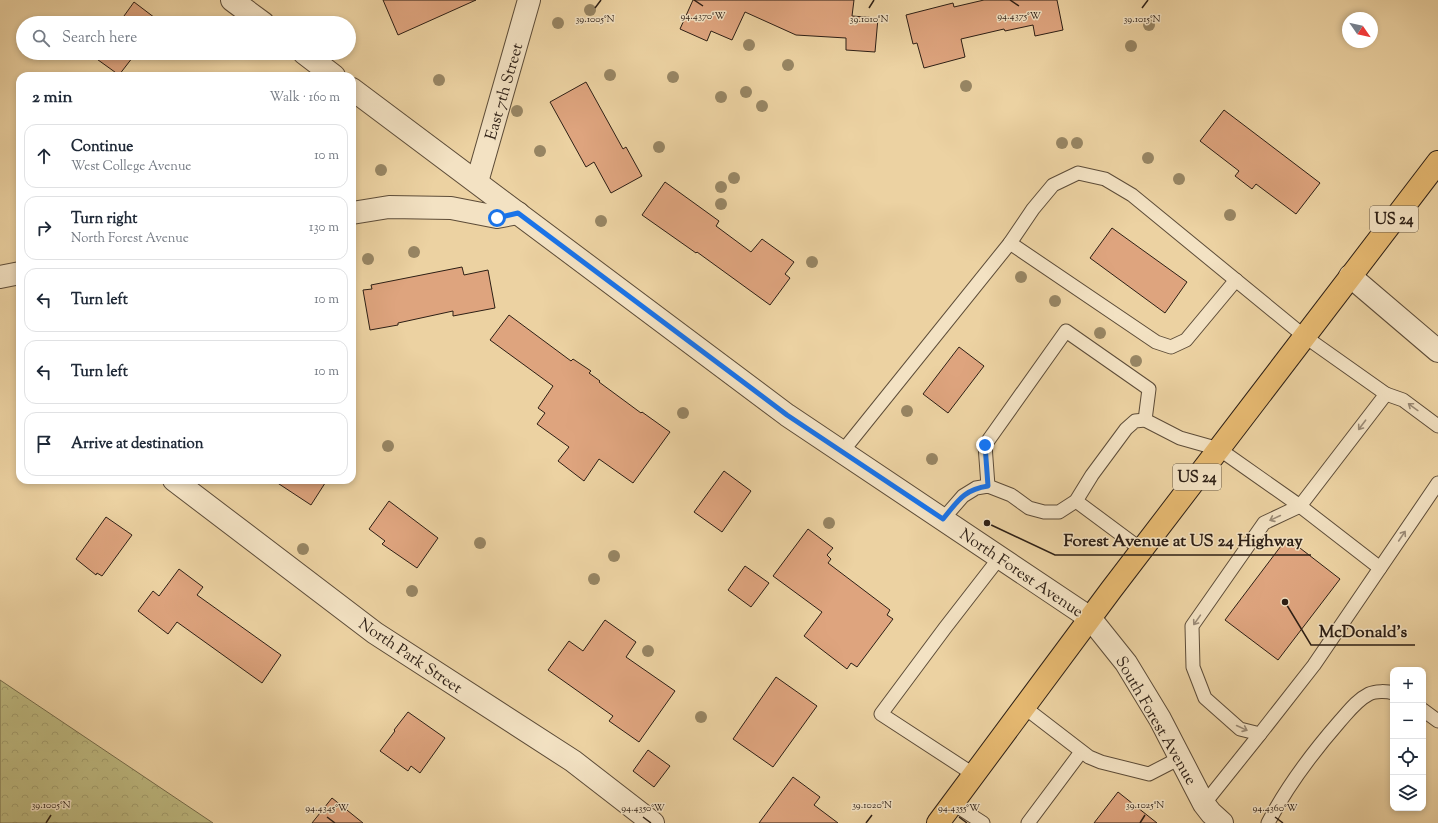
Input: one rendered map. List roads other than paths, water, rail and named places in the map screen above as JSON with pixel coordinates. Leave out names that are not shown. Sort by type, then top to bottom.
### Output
[{"type":"main road","name":"US 24","points":[[938,823],[1090,618],[1438,162]]},
{"type":"street","points":[[232,0],[254,16]]},
{"type":"street","name":"East 7th Street","points":[[477,182],[529,0]]},
{"type":"street","points":[[313,60],[329,72]]},
{"type":"street","name":"North Forest Avenue","points":[[356,92],[787,415],[1090,618]]},
{"type":"street","points":[[356,213],[389,207],[451,208],[497,218],[518,213]]},
{"type":"street","points":[[0,277],[16,274]]},
{"type":"street","points":[[1350,276],[1438,351]]},
{"type":"street","name":"North Park Street","points":[[179,484],[375,633],[573,761],[653,823]]},
{"type":"street","name":"South Forest Avenue","points":[[1090,618],[1126,663],[1160,719],[1204,804],[1222,823]]},
{"type":"lane","points":[[842,452],[1010,243],[1033,209],[1053,185],[1078,173],[1105,179],[1132,195],[1304,336],[1386,394],[1403,400],[1438,426]]},
{"type":"lane","points":[[1010,243],[1156,342],[1171,347],[1186,340],[1236,280]]},
{"type":"lane","points":[[988,486],[985,445],[1066,331],[1149,389],[1145,420]]},
{"type":"lane","points":[[1260,734],[1240,729],[1205,698],[1193,667],[1192,626],[1264,523],[1300,506],[1386,394]]},
{"type":"lane","points":[[943,519],[964,496],[976,488],[988,486],[1011,495],[1029,508],[1044,512],[1059,512],[1076,501],[1092,475],[1126,429],[1135,421],[1145,420],[1180,438],[1219,449],[1300,506],[1380,568]]},
{"type":"lane","points":[[1204,804],[1314,665],[1438,483]]},
{"type":"lane","points":[[1076,501],[1142,550]]},
{"type":"lane","points":[[973,774],[881,714],[1000,557]]},
{"type":"lane","points":[[1268,823],[1279,801],[1322,741],[1356,704],[1371,693],[1390,692]]},
{"type":"lane","points":[[1024,707],[1081,752],[1101,762],[1149,774],[1180,758]]},
{"type":"lane","points":[[1426,712],[1438,722]]},
{"type":"lane","points":[[1028,823],[1081,752]]},
{"type":"lane","points":[[952,803],[983,823]]},
{"type":"place","name":"Forest Avenue at US 24 Highway","points":[[987,523]]},
{"type":"place","name":"McDonald's","points":[[1285,602]]}]
